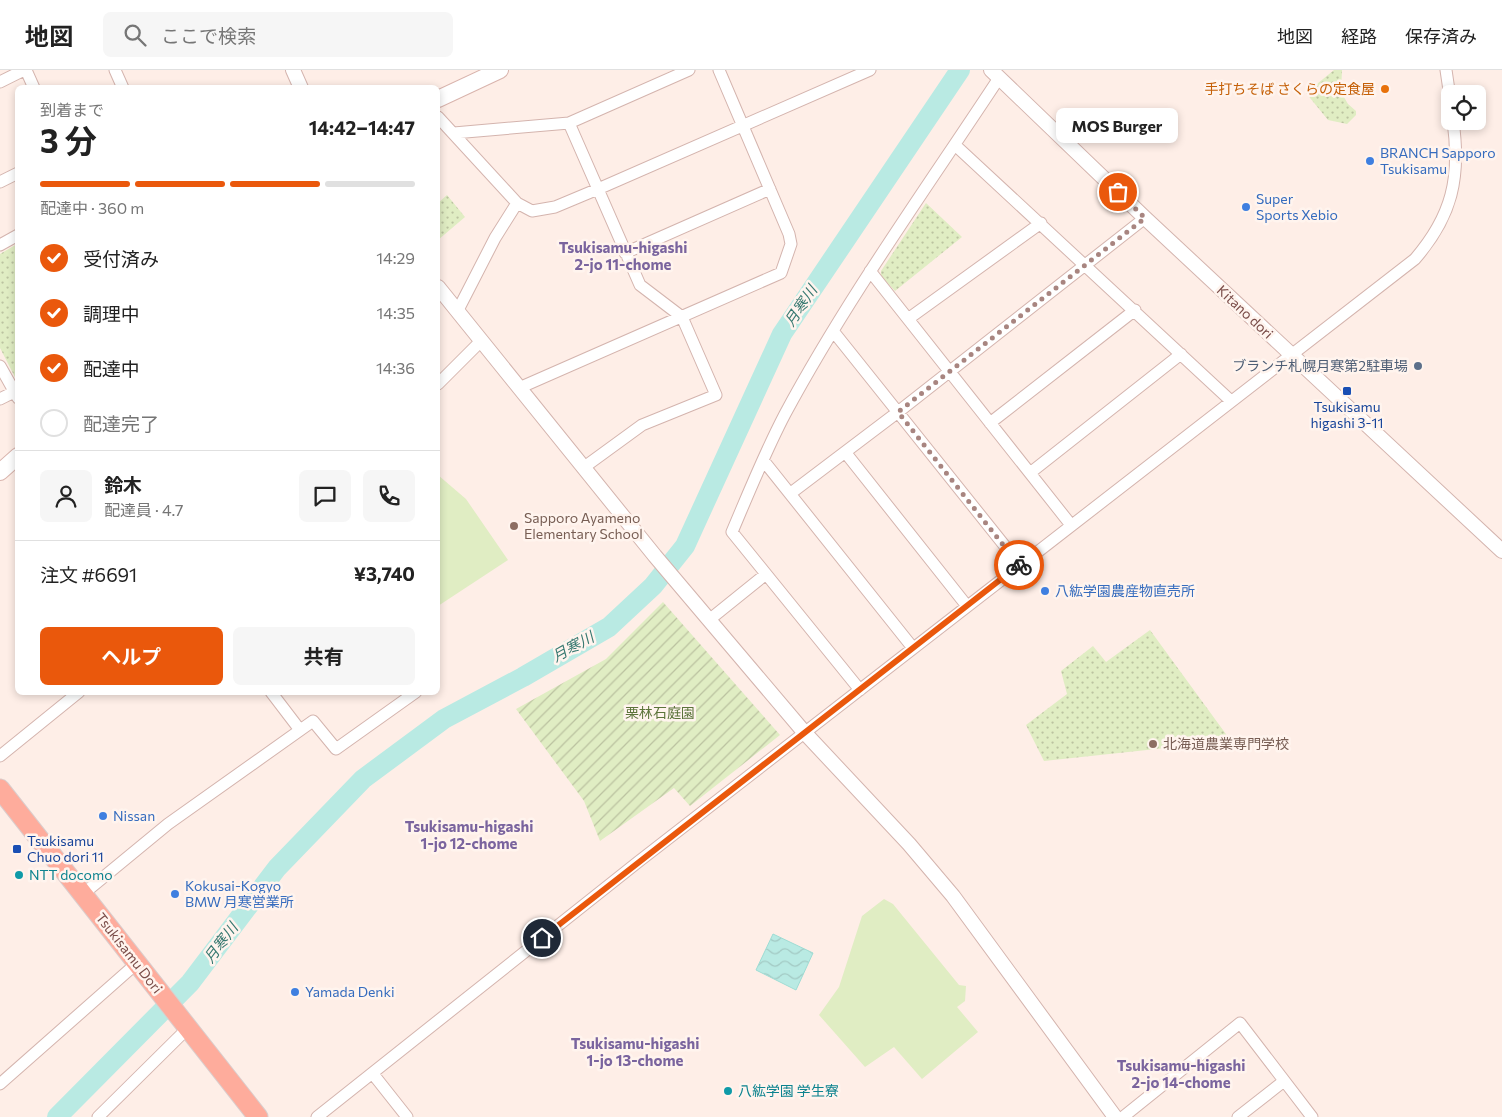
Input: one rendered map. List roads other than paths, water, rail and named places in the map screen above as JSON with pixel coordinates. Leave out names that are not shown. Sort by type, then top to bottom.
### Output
[{"type":"highway","name":"Tsukisamu Dori","points":[[0,789],[137,964],[186,1023],[258,1117]]},
{"type":"main road","points":[[440,98],[500,70]]},
{"type":"main road","points":[[0,472],[15,459]]},
{"type":"street","points":[[0,82],[25,70],[32,85]]},
{"type":"street","points":[[115,70],[122,85]]},
{"type":"street","points":[[293,70],[300,85]]},
{"type":"street","points":[[454,133],[569,123],[690,70]]},
{"type":"street","points":[[519,388],[781,273],[791,244],[770,189],[719,70]]},
{"type":"street","points":[[440,119],[518,203],[532,211],[548,208],[598,189],[744,127],[870,70]]},
{"type":"street","points":[[1446,70],[1448,85]]},
{"type":"street","points":[[860,690],[732,532],[785,414],[870,271],[955,145],[995,74]]},
{"type":"street","name":"Kitano dori","points":[[995,74],[1145,218],[1502,551]]},
{"type":"street","points":[[569,123],[640,285],[682,317],[716,395],[642,425],[584,468]]},
{"type":"street","points":[[318,1117],[804,732],[1291,354],[1392,279],[1415,259],[1431,240],[1450,201],[1456,175],[1457,148],[1454,130]]},
{"type":"street","points":[[955,145],[1087,265],[1231,401]]},
{"type":"street","points":[[0,182],[15,174]]},
{"type":"street","points":[[625,253],[770,189]]},
{"type":"street","points":[[457,312],[495,238],[518,203]]},
{"type":"street","points":[[791,493],[898,412],[1145,218]]},
{"type":"street","points":[[908,319],[1041,223]]},
{"type":"street","points":[[0,245],[15,237]]},
{"type":"street","points":[[870,271],[948,372],[1072,525]]},
{"type":"street","points":[[440,291],[655,556],[804,732],[910,844],[947,890],[1115,1117]]},
{"type":"street","points":[[990,423],[1135,310]]},
{"type":"street","points":[[833,331],[1020,565]]},
{"type":"street","points":[[440,382],[482,341]]},
{"type":"street","points":[[1030,473],[1182,354]]},
{"type":"street","points":[[0,366],[15,393]]},
{"type":"street","points":[[0,399],[15,395]]},
{"type":"street","points":[[845,452],[967,606]]},
{"type":"street","points":[[763,460],[913,648]]},
{"type":"street","points":[[709,620],[766,574]]},
{"type":"street","points":[[0,756],[75,695]]},
{"type":"street","points":[[273,695],[300,730]]},
{"type":"street","points":[[83,894],[168,824],[313,720],[336,749],[412,695]]},
{"type":"street","points":[[1,1080],[137,964]]},
{"type":"street","points":[[1123,1117],[1240,1022],[1312,1117]]},
{"type":"street","points":[[98,1117],[186,1023]]},
{"type":"street","points":[[373,1074],[407,1117]]},
{"type":"street","points":[[1238,1117],[1284,1081]]},
{"type":"water","points":[[773,934],[813,953],[796,990],[756,970]]},
{"type":"waterway","name":"月寒川","points":[[57,1117],[190,983],[277,868],[363,779],[444,719],[523,677],[609,627],[653,586],[685,546],[782,334],[960,70]]},
{"type":"place","name":"手打ちそば さくらの定食屋","points":[[1385,89]]},
{"type":"place","name":"BRANCH Sapporo Tsukisamu","points":[[1370,161]]},
{"type":"place","name":"MOS Burger","points":[[1118,192]]},
{"type":"place","name":"Super Sports Xebio","points":[[1246,207]]},
{"type":"place","name":"ブランチ札幌月寒第2駐車場","points":[[1418,366]]},
{"type":"place","name":"Tsukisamu higashi 3-11","points":[[1347,391]]},
{"type":"place","name":"Sapporo Ayameno Elementary School","points":[[514,526]]},
{"type":"place","name":"八紘学園農産物直売所","points":[[1045,591]]},
{"type":"place","name":"北海道農業専門学校","points":[[1153,744]]},
{"type":"place","name":"Nissan","points":[[103,816]]},
{"type":"place","name":"Tsukisamu Chuo dori 11","points":[[17,849]]},
{"type":"place","name":"NTT docomo","points":[[19,875]]},
{"type":"place","name":"Kokusai-Kogyo BMW 月寒営業所","points":[[175,894]]},
{"type":"place","name":"Yamada Denki","points":[[295,992]]},
{"type":"place","name":"八紘学園 学生寮","points":[[728,1091]]},
{"type":"district","name":"Tsukisamu-higashi 2-jo 11-chome","points":[[623,256]]},
{"type":"district","name":"Tsukisamu-higashi 1-jo 12-chome","points":[[469,836]]},
{"type":"district","name":"Tsukisamu-higashi 1-jo 13-chome","points":[[635,1052]]},
{"type":"district","name":"Tsukisamu-higashi 2-jo 14-chome","points":[[1181,1074]]},
{"type":"park label","name":"栗林石庭園","points":[[660,713]]}]
